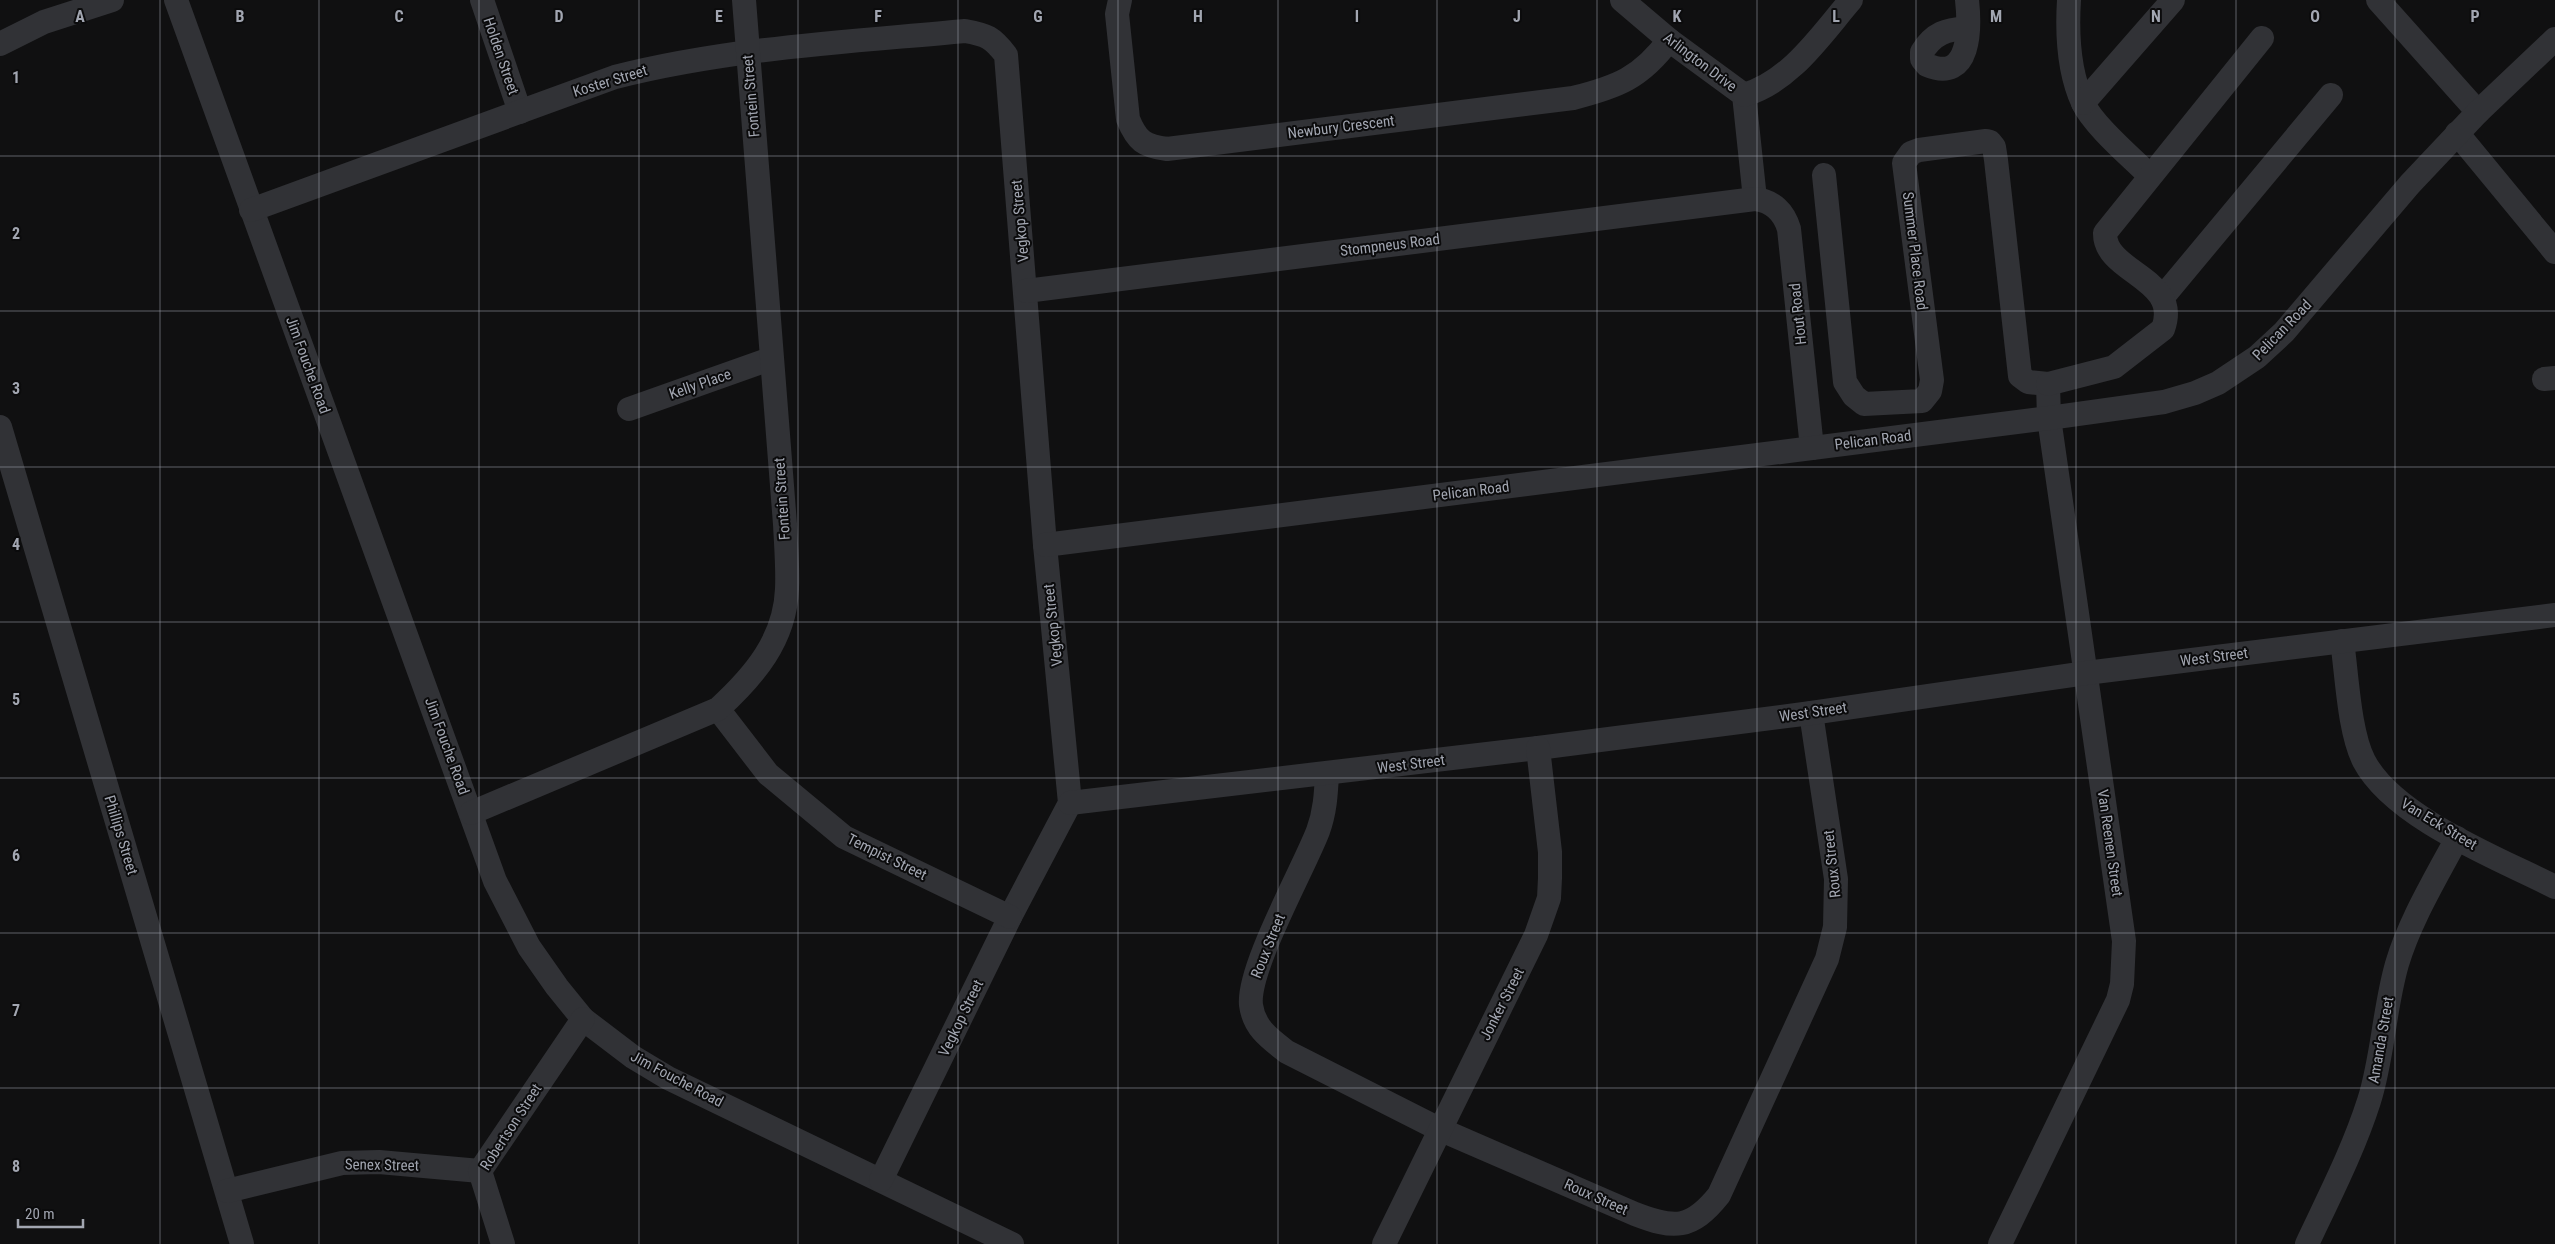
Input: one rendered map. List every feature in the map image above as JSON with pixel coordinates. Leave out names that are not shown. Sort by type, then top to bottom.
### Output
[{"type":"street","points":[[0,44],[44,22],[112,0]]},
{"type":"street","name":"Jim Fouche Road","points":[[176,0],[495,881],[529,947],[557,988],[583,1019],[651,1068],[1012,1244]]},
{"type":"street","name":"Holden Street","points":[[482,0],[520,112]]},
{"type":"street","name":"Fontein Street","points":[[471,813],[718,709],[742,687],[774,644],[785,608],[787,589],[785,524],[770,359],[744,0]]},
{"type":"street","name":"Newbury Crescent","points":[[1120,0],[1117,14],[1128,119],[1134,134],[1142,142],[1154,148],[1167,149],[1573,98],[1609,89],[1629,79],[1653,61],[1669,40]]},
{"type":"street","name":"Arlington Drive","points":[[1622,0],[1669,40],[1744,95],[1755,199]]},
{"type":"street","points":[[1744,95],[1760,90],[1800,60],[1851,0]]},
{"type":"street","points":[[1967,0],[1968,29]]},
{"type":"street","points":[[2069,0],[2073,66],[2083,103],[2093,117],[2150,176]]},
{"type":"street","points":[[2083,103],[2173,0]]},
{"type":"street","points":[[2378,0],[2478,112]]},
{"type":"street","name":"Koster Street","points":[[252,210],[615,77],[668,64],[748,52],[965,31],[985,34]]},
{"type":"street","name":"Vegkop Street","points":[[881,1180],[1010,917],[1070,803],[1045,545],[1006,55],[996,41],[985,34]]},
{"type":"street","points":[[2262,38],[2105,233],[2105,240],[2115,256],[2151,284],[2162,298],[2330,95]]},
{"type":"street","name":"Pelican Road","points":[[1045,545],[2049,418],[2164,402],[2195,393],[2235,373],[2257,357],[2284,332],[2410,184],[2478,112],[2555,39]]},
{"type":"street","points":[[2457,134],[2555,252]]},
{"type":"street","name":"Summer Place Road","points":[[1824,175],[1845,382],[1854,396],[1864,404],[1922,401],[1930,391],[1932,380],[1904,163],[1911,153],[1919,150],[1986,141],[1990,142],[1994,147],[2020,376],[2028,382],[2048,384],[2114,368],[2163,329],[2166,320],[2166,309],[2162,298]]},
{"type":"street","name":"Stompneus Road","points":[[1026,292],[1755,199]]},
{"type":"street","name":"Hout Road","points":[[1755,199],[1764,200],[1778,209],[1785,216],[1789,229],[1812,448]]},
{"type":"street","name":"Kelly Place","points":[[629,409],[770,359]]},
{"type":"street","points":[[2048,384],[2049,418]]},
{"type":"street","name":"Van Reenen Street","points":[[2000,1244],[2118,1000],[2122,984],[2124,941],[2049,418]]},
{"type":"street","name":"Phillips Street","points":[[0,427],[242,1244]]},
{"type":"street","name":"West Street","points":[[1070,803],[1538,748],[1811,713],[2086,673],[2555,615]]},
{"type":"street","name":"Van Eck Street","points":[[2342,641],[2355,734],[2363,760],[2375,779],[2412,812],[2555,888]]},
{"type":"street","name":"Tempist Street","points":[[718,709],[768,774],[844,837],[1010,917]]},
{"type":"street","name":"Roux Street","points":[[1327,774],[1325,802],[1318,831],[1262,956],[1252,988],[1251,1004],[1255,1020],[1266,1036],[1287,1052],[1439,1129],[1661,1224],[1679,1224],[1693,1219],[1707,1210],[1719,1195],[1827,959],[1835,927],[1836,879],[1811,713]]},
{"type":"street","name":"Jonker Street","points":[[1384,1244],[1439,1129],[1536,936],[1549,898],[1550,852],[1538,748]]},
{"type":"street","name":"Amanda Street","points":[[2307,1244],[2344,1165],[2369,1101],[2379,1061],[2390,990],[2406,938],[2458,838]]},
{"type":"street","name":"Robertson Street","points":[[503,1244],[480,1170],[583,1019]]},
{"type":"street","name":"Senex Street","points":[[227,1191],[342,1163],[379,1162],[480,1170]]}]
